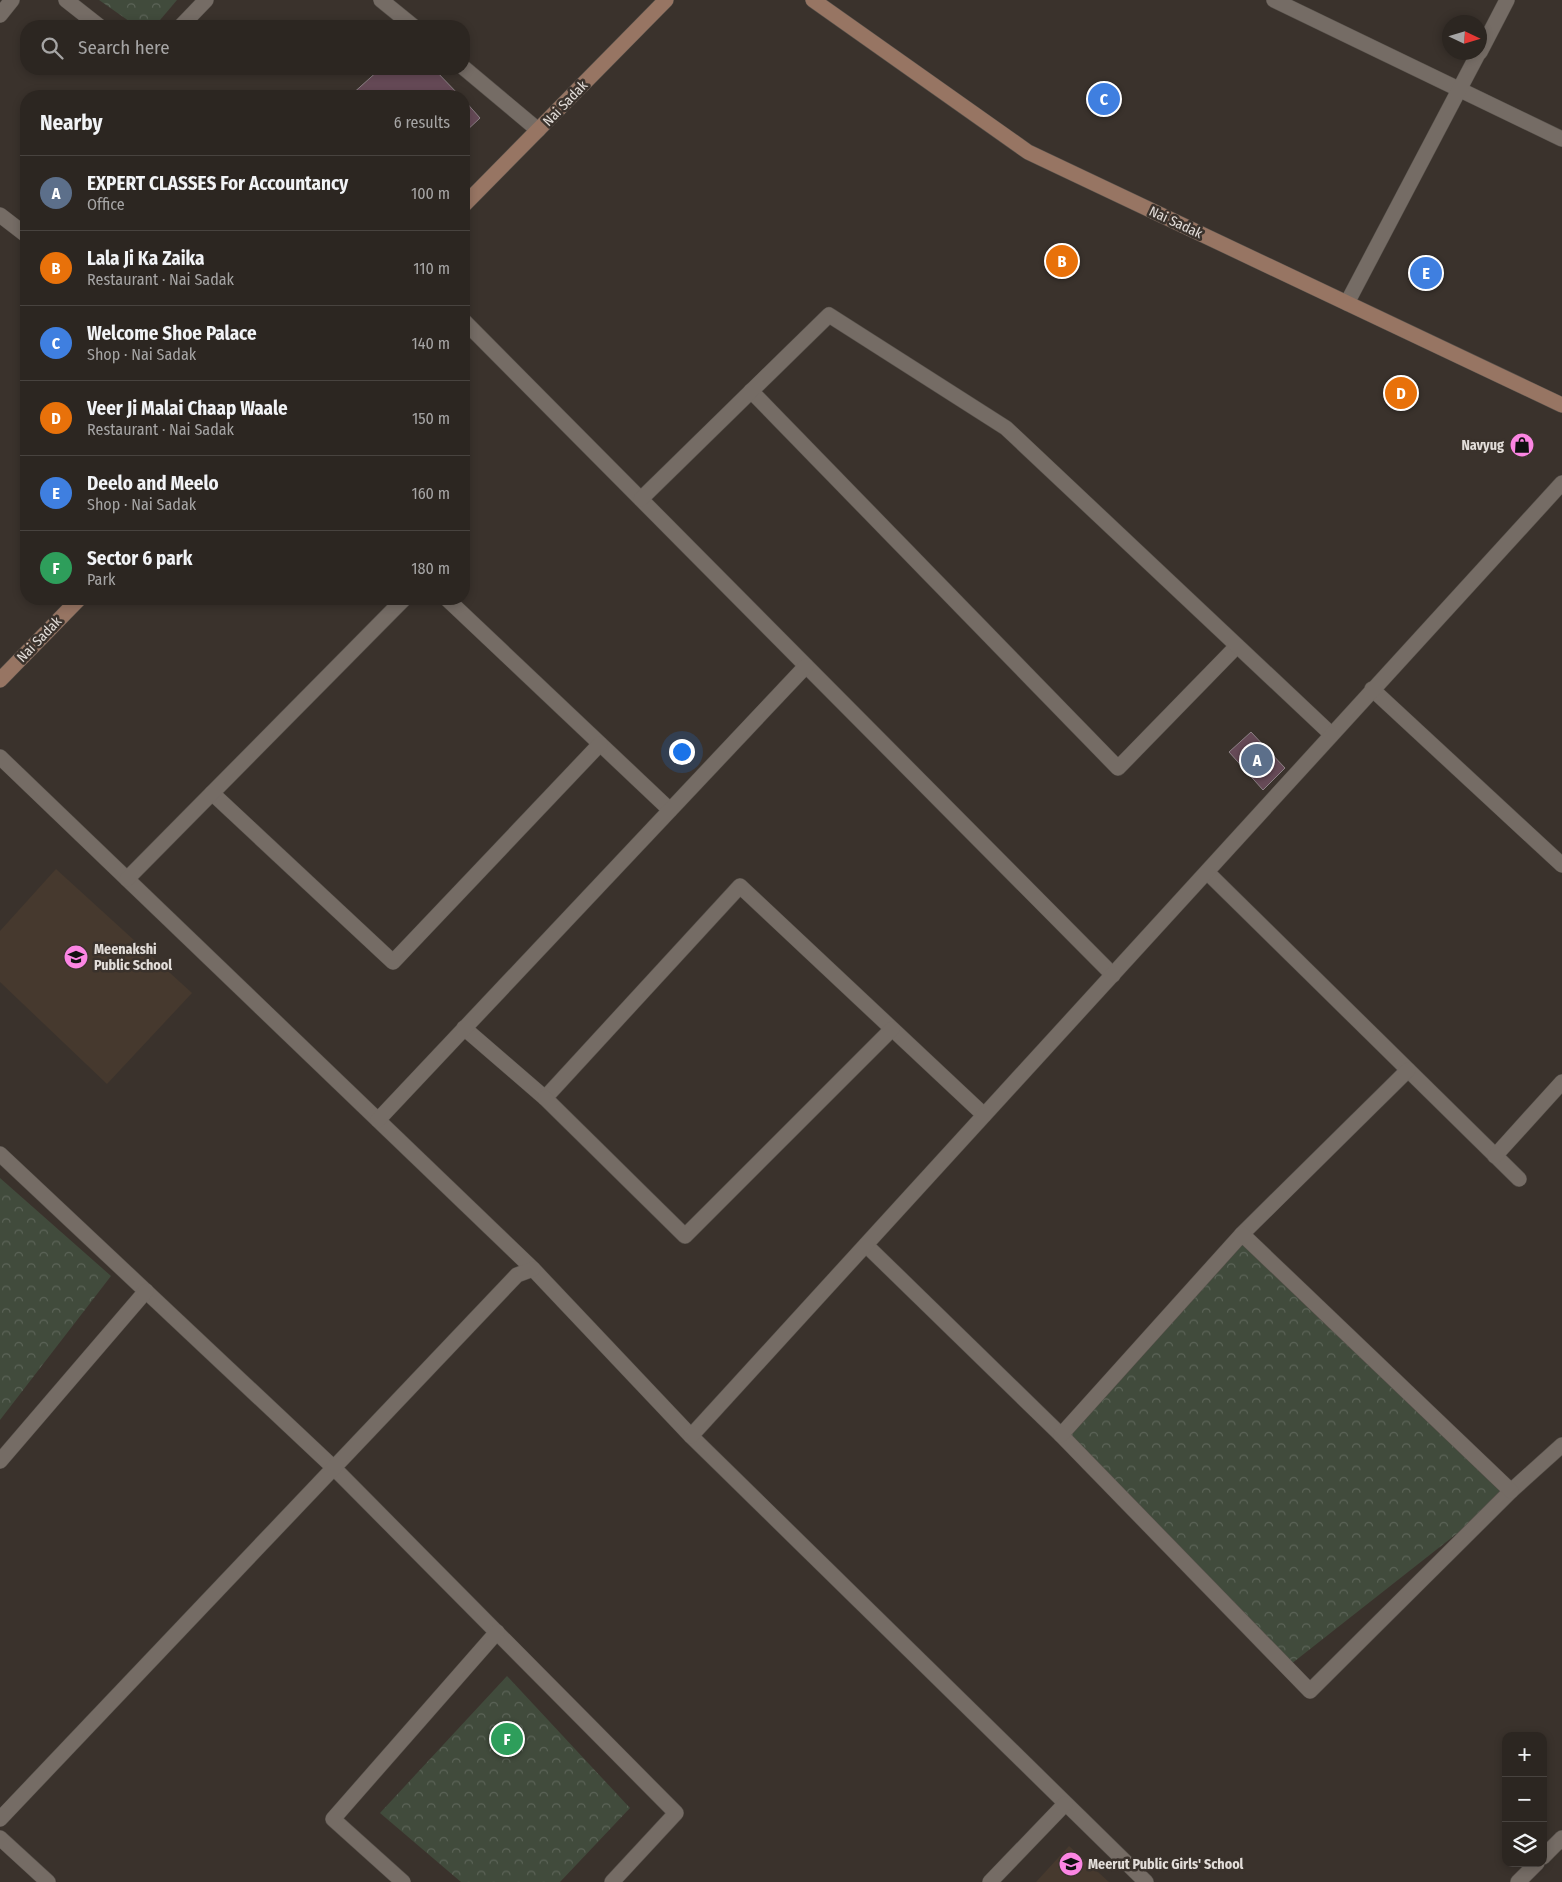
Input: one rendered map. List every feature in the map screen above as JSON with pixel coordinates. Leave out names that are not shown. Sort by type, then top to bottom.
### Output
[{"type":"street","points":[[0,15],[12,0]]},
{"type":"street","points":[[66,0],[91,20]]},
{"type":"street","points":[[187,20],[206,0]]},
{"type":"street","points":[[381,0],[406,20]]},
{"type":"street","name":"Nai Sadak","points":[[470,199],[666,0]]},
{"type":"street","name":"Nai Sadak","points":[[813,0],[1028,152],[1562,405]]},
{"type":"street","points":[[1274,0],[1562,139]]},
{"type":"street","points":[[1487,37],[1507,0]]},
{"type":"street","points":[[1347,303],[1475,60]]},
{"type":"street","points":[[470,73],[538,130]]},
{"type":"street","points":[[0,215],[20,230]]},
{"type":"street","points":[[641,499],[829,315],[1006,428],[1331,734]]},
{"type":"street","points":[[470,327],[1112,975]]},
{"type":"street","points":[[751,391],[1118,768],[1237,646]]},
{"type":"street","points":[[691,1436],[1562,483]]},
{"type":"street","name":"Nai Sadak","points":[[0,680],[73,605]]},
{"type":"street","points":[[127,879],[398,605]]},
{"type":"street","points":[[453,605],[670,810]]},
{"type":"street","points":[[378,1120],[806,666]]},
{"type":"street","points":[[1372,689],[1562,865]]},
{"type":"street","points":[[212,793],[393,962],[600,744]]},
{"type":"street","points":[[0,757],[533,1268],[691,1436],[1146,1882]]},
{"type":"street","points":[[1207,872],[1519,1179]]},
{"type":"street","points":[[545,1098],[740,886],[984,1115]]},
{"type":"street","points":[[464,1028],[545,1098],[685,1236],[892,1029]]},
{"type":"street","points":[[1061,1435],[1242,1234],[1408,1070]]},
{"type":"street","points":[[1495,1156],[1562,1082]]},
{"type":"street","points":[[0,1154],[334,1468],[676,1813],[612,1882]]},
{"type":"street","points":[[1242,1234],[1511,1491]]},
{"type":"street","points":[[866,1245],[1061,1435],[1310,1691],[1511,1491],[1562,1445]]},
{"type":"street","points":[[0,1819],[517,1275],[533,1268]]},
{"type":"street","points":[[0,1461],[146,1291]]},
{"type":"street","points":[[403,1882],[333,1819],[497,1632]]},
{"type":"street","points":[[990,1882],[1065,1804]]},
{"type":"street","points":[[0,1838],[48,1882]]},
{"type":"street","points":[[1547,1853],[1562,1838]]},
{"type":"street","points":[[1518,1882],[1533,1867]]},
{"type":"shaded area","name":"Meenakshi Public School","points":[[56,869],[192,993],[107,1084],[0,982],[0,931]]},
{"type":"shaded area","name":"Meerut Public Girls' School","points":[[1069,1846],[1109,1882],[1036,1882]]},
{"type":"green space","points":[[99,0],[177,0],[160,20],[127,20]]},
{"type":"green space","points":[[0,1178],[111,1276],[0,1420]]},
{"type":"green space","points":[[1242,1234],[1511,1491],[1286,1668],[1061,1435]]},
{"type":"green space","points":[[507,1676],[630,1808],[560,1882],[461,1882],[380,1813]]},
{"type":"building","points":[[373,75],[440,75],[454,90],[357,90]]},
{"type":"building","points":[[470,107],[480,118],[470,127]]},
{"type":"building","points":[[1251,732],[1285,768],[1263,790],[1229,752]]},
{"type":"place","name":"Welcome Shoe Palace","points":[[1104,99]]},
{"type":"place","name":"Lala Ji Ka Zaika","points":[[1062,261]]},
{"type":"place","name":"Deelo and Meelo","points":[[1426,273]]},
{"type":"place","name":"Veer Ji Malai Chaap Waale","points":[[1401,393]]},
{"type":"place","name":"Navyug","points":[[1522,445]]},
{"type":"place","name":"EXPERT CLASSES For Accountancy","points":[[1257,760]]},
{"type":"place","name":"Meenakshi Public School","points":[[76,957]]},
{"type":"place","name":"Sector 6 park","points":[[507,1739]]},
{"type":"place","name":"Meerut Public Girls' School","points":[[1071,1864]]}]
